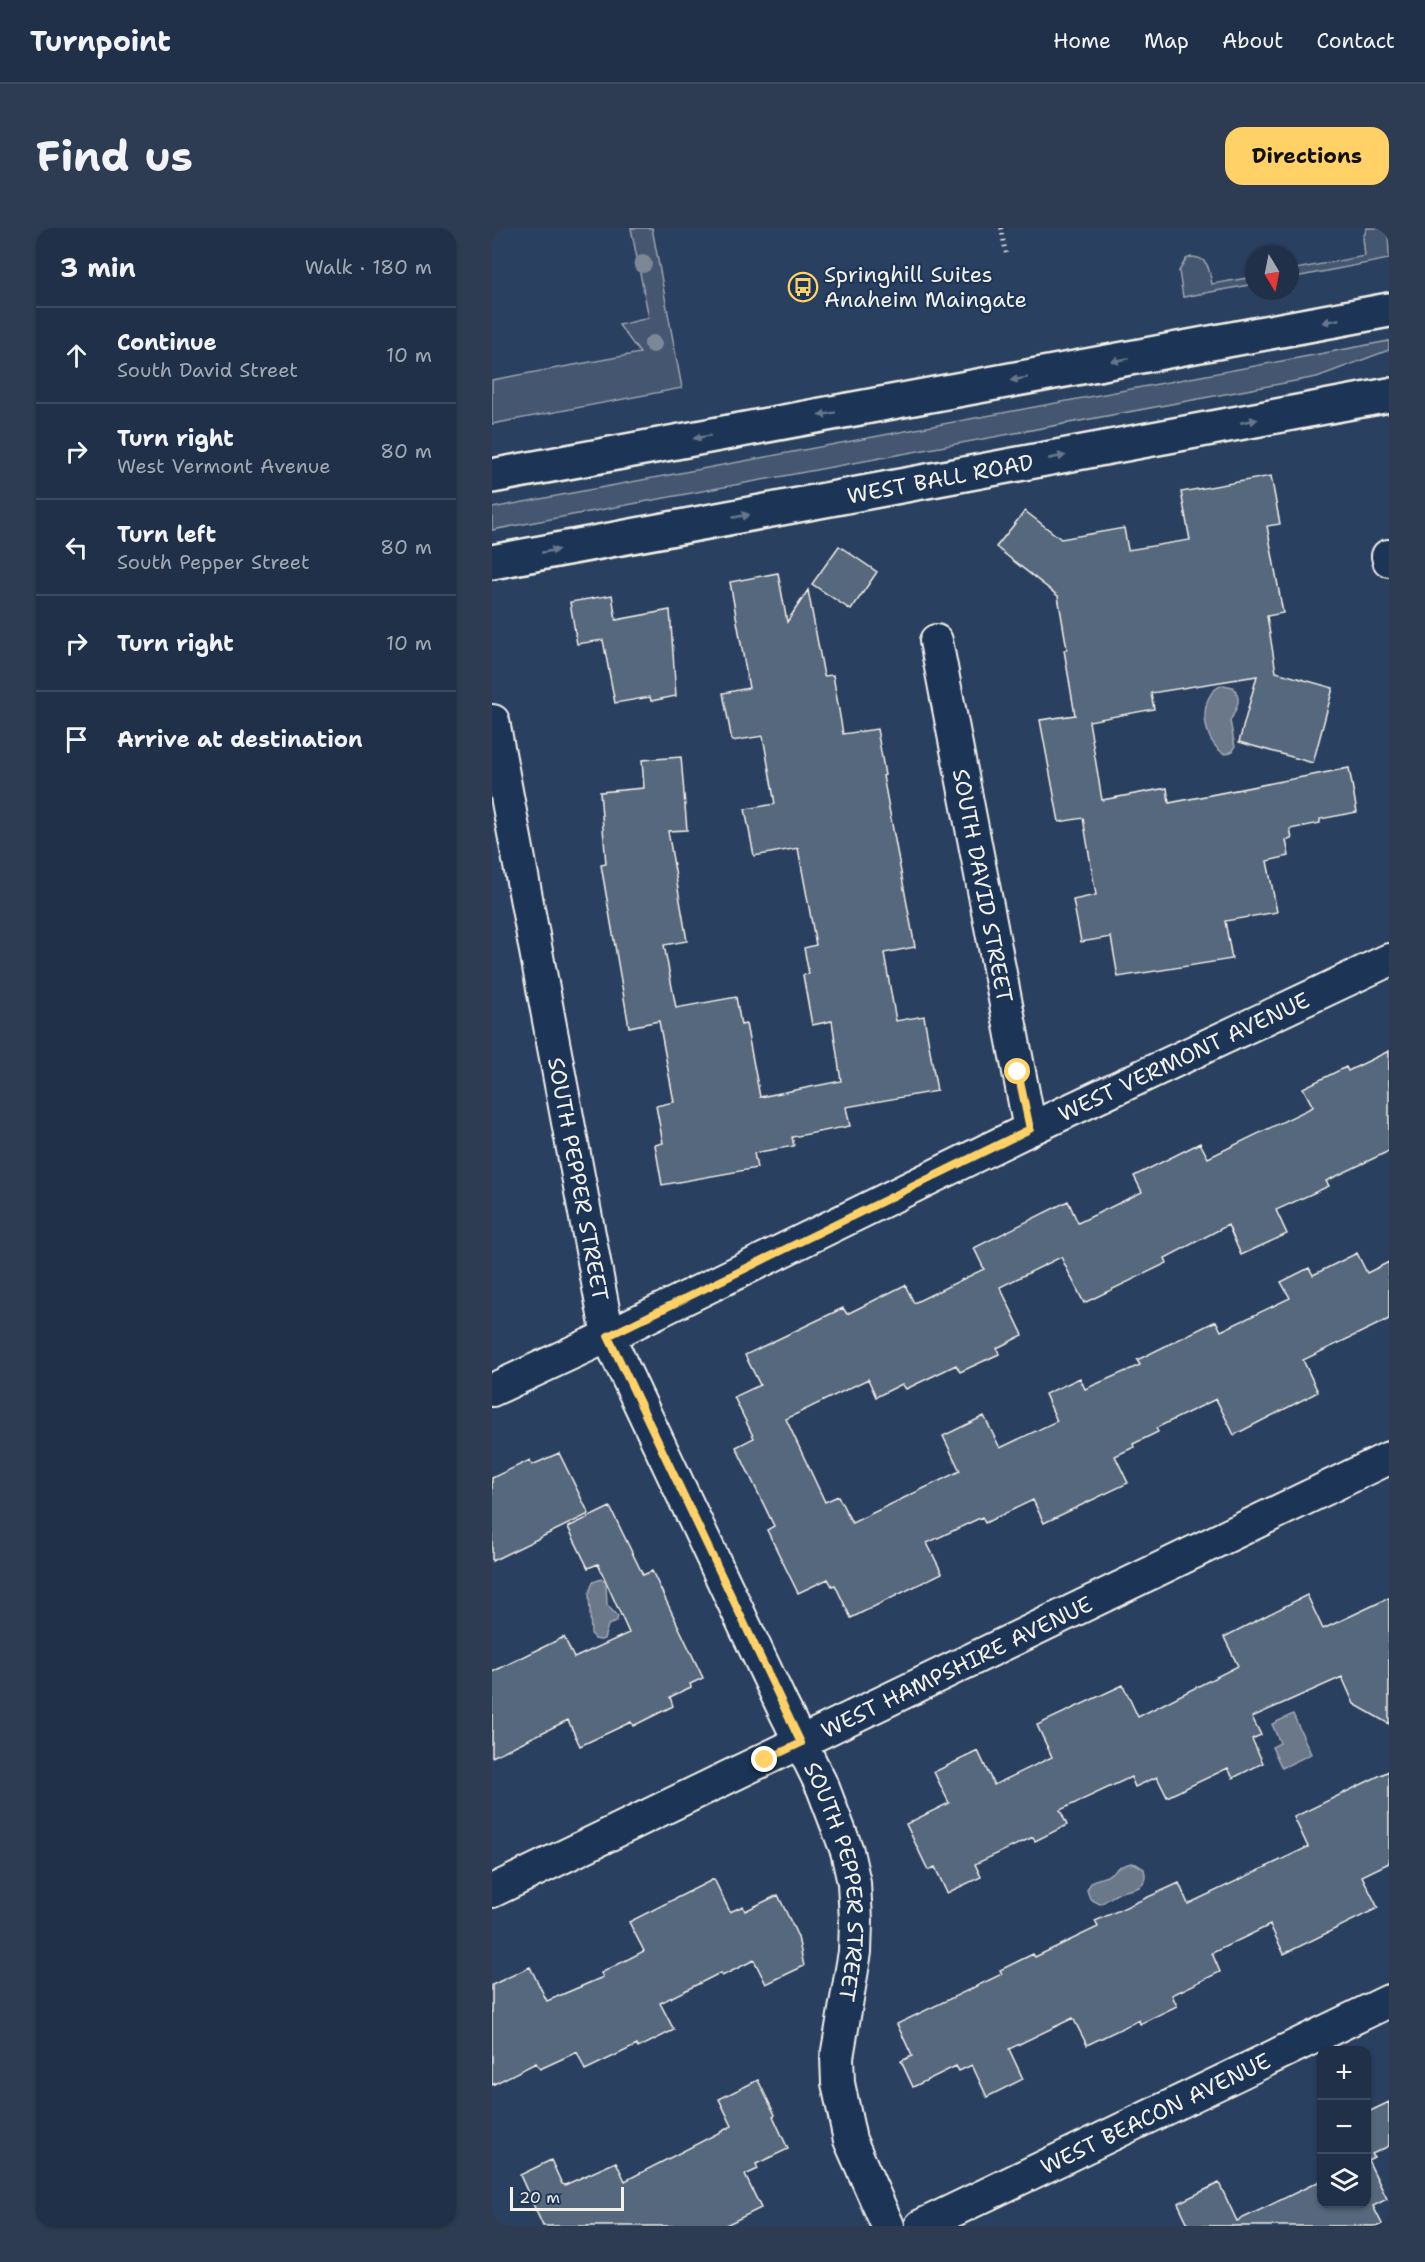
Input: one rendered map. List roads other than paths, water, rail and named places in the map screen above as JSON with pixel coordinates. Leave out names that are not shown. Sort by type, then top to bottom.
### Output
[{"type":"main road","points":[[492,476],[1389,310]]},
{"type":"main road","name":"WEST BALL ROAD","points":[[492,562],[1389,395]]},
{"type":"street","name":"SOUTH DAVID STREET","points":[[936,640],[1030,1129]]},
{"type":"street","name":"SOUTH PEPPER STREET","points":[[493,721],[608,1336],[801,1743],[837,1822],[847,1851],[854,1883],[855,1952],[840,2031],[837,2057],[838,2084],[850,2140],[888,2226]]},
{"type":"street","name":"WEST VERMONT AVENUE","points":[[492,1390],[608,1336],[1030,1129],[1389,960]]},
{"type":"street","name":"WEST HAMPSHIRE AVENUE","points":[[492,1891],[1389,1458]]},
{"type":"street","name":"WEST BEACON AVENUE","points":[[921,2226],[1389,2001]]},
{"type":"place","name":"Springhill Suites Anaheim Maingate","points":[[803,287]]}]
